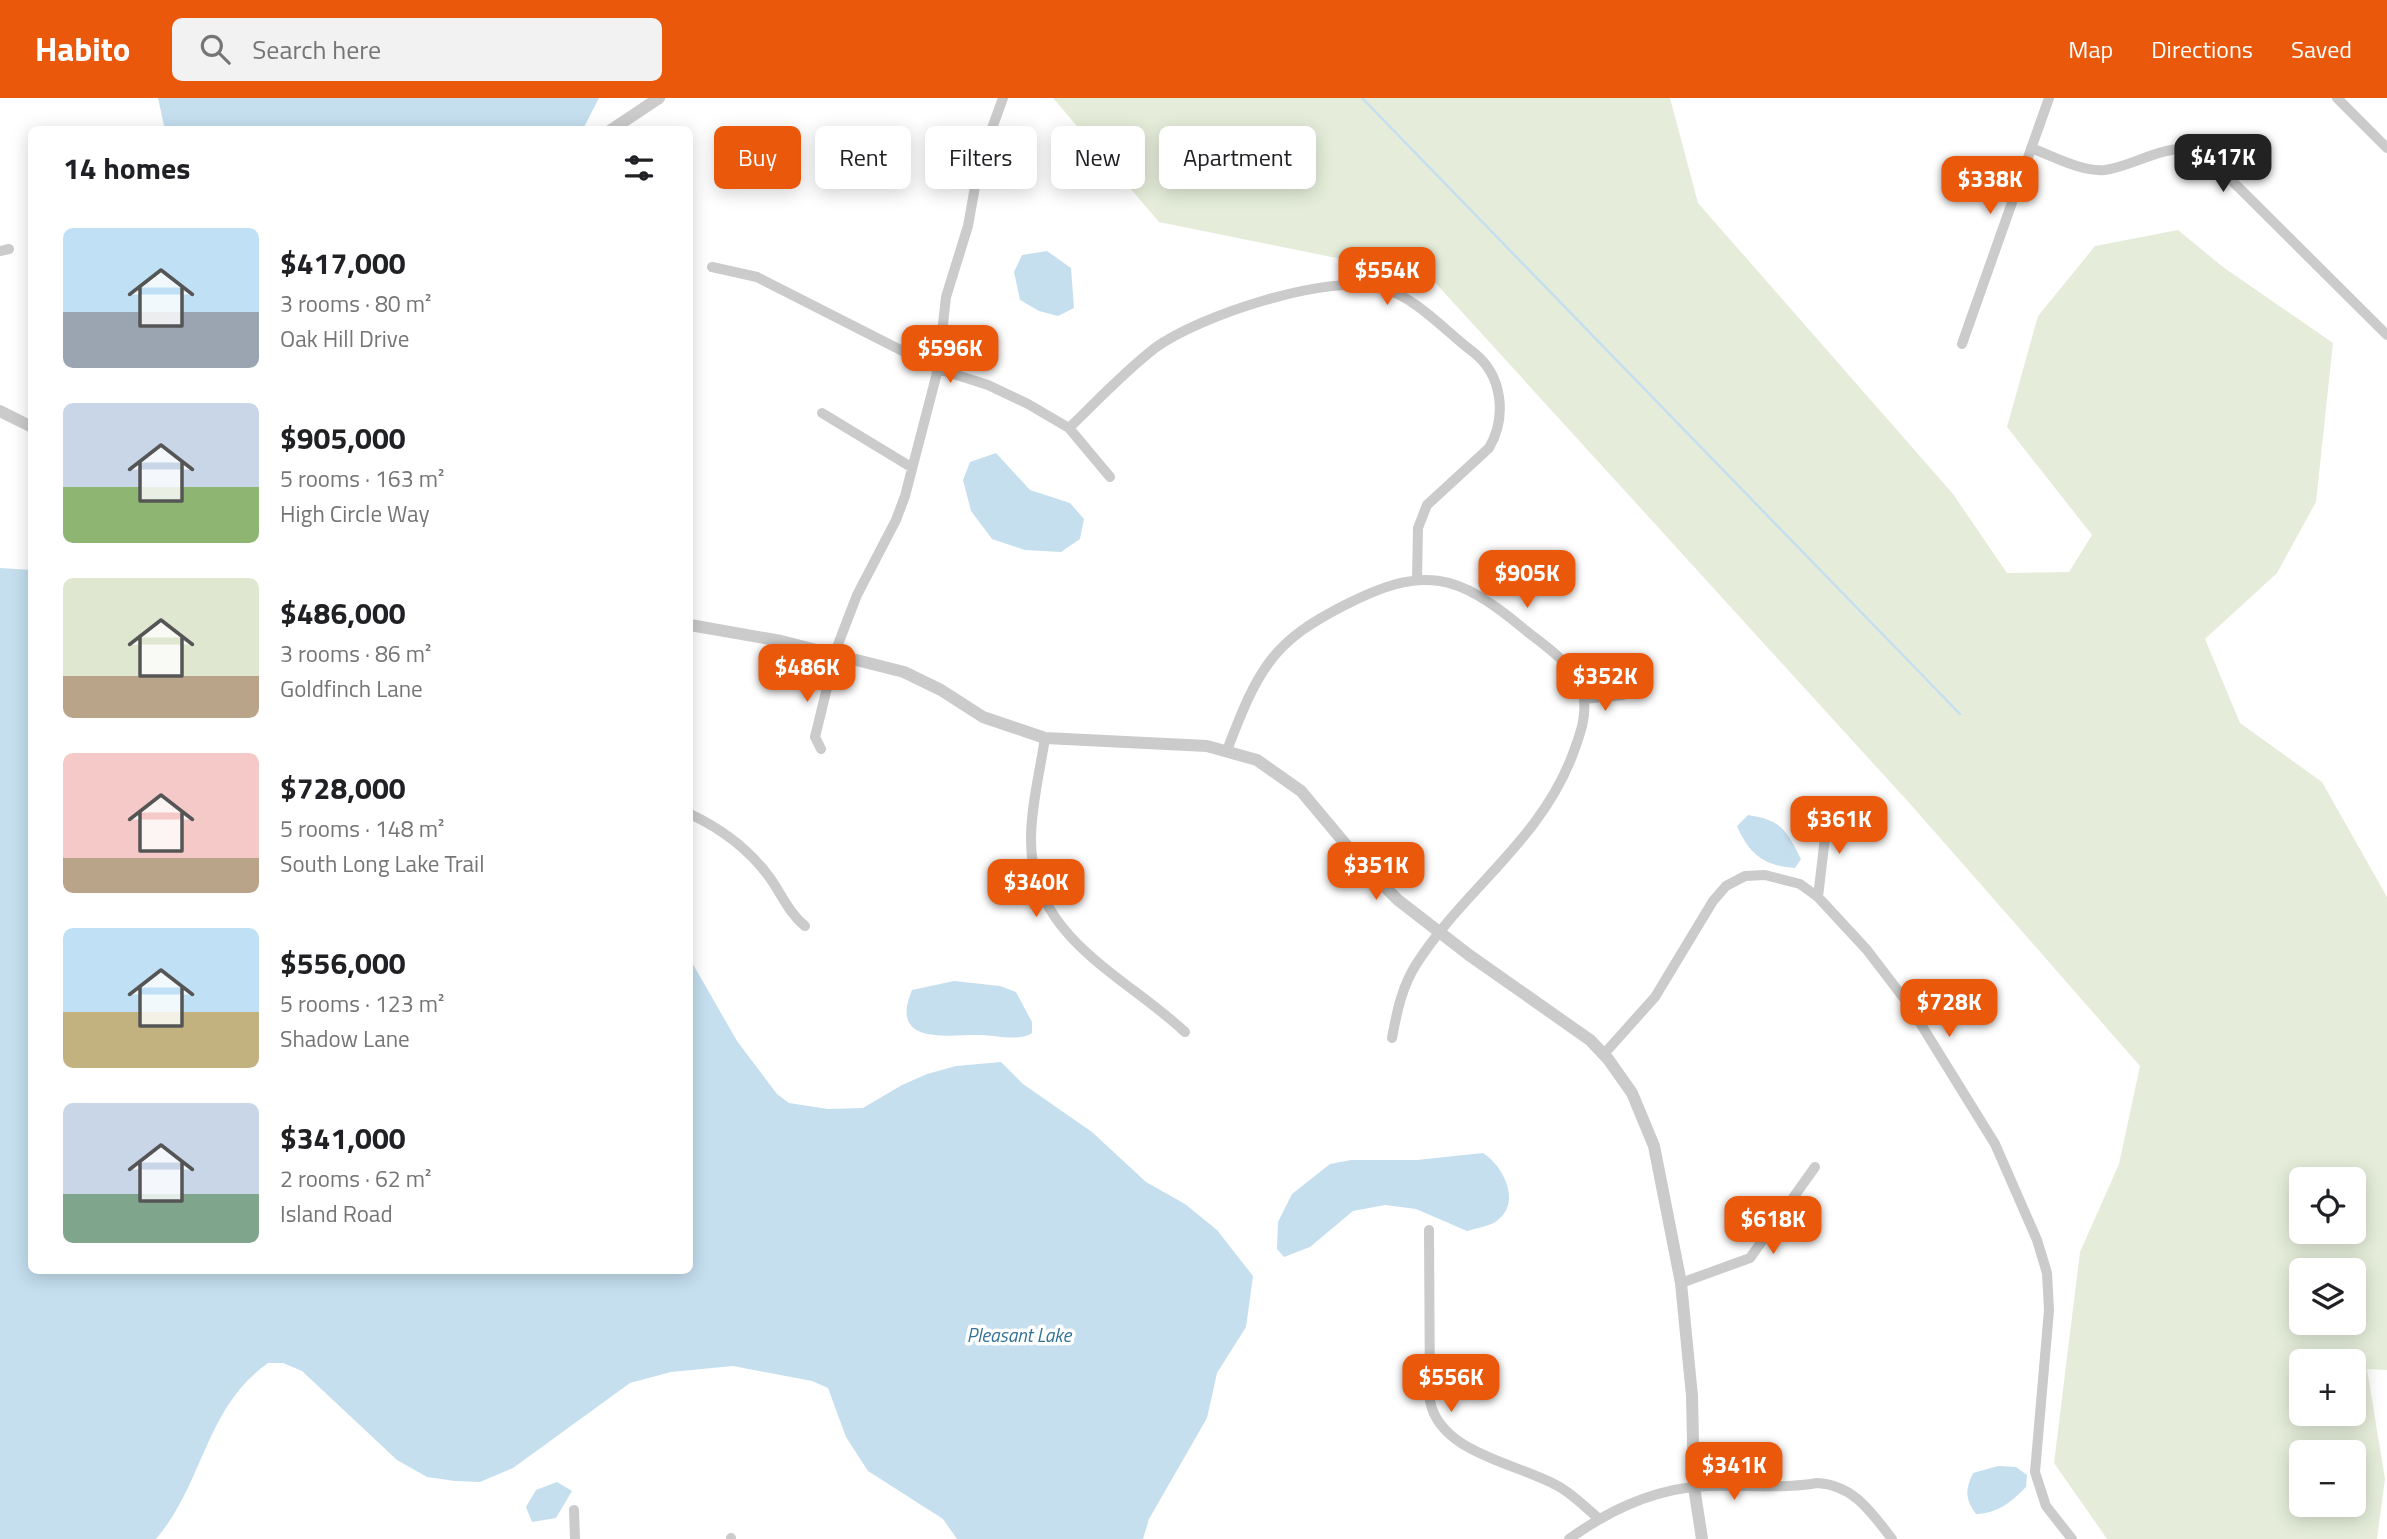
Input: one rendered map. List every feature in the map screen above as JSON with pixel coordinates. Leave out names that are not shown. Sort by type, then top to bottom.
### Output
[{"type":"street","points":[[617,126],[659,98]]},
{"type":"street","points":[[821,749],[816,737],[835,654],[863,583],[896,520],[938,369],[946,297],[968,226],[979,164],[1003,98]]},
{"type":"street","points":[[1962,344],[2049,98]]},
{"type":"street","points":[[2337,98],[2387,148]]},
{"type":"street","points":[[2031,148],[2095,170],[2113,168],[2176,148],[2206,155],[2387,335]]},
{"type":"street","points":[[712,267],[757,277],[938,369],[1010,395],[1069,428],[1110,477]]},
{"type":"street","points":[[1069,428],[1156,348],[1195,326],[1335,284],[1367,285],[1399,295],[1417,306],[1490,369],[1501,410],[1496,437],[1489,448],[1427,505],[1418,528],[1417,580]]},
{"type":"street","points":[[0,411],[28,425]]},
{"type":"street","points":[[822,413],[911,467]]},
{"type":"street","points":[[1227,750],[1257,681],[1282,646],[1315,621],[1372,591],[1417,580],[1450,582],[1492,601],[1571,669],[1584,699],[1582,729],[1548,805],[1513,852],[1440,933],[1409,976],[1398,1007],[1392,1038]]},
{"type":"street","points":[[693,626],[835,654],[904,672],[941,690],[983,717],[1045,738],[1227,750],[1256,760],[1289,780],[1373,876],[1440,933],[1573,1027],[1604,1055],[1632,1093],[1649,1130],[1681,1283],[1692,1396],[1694,1487],[1702,1539]]},
{"type":"street","points":[[1584,699],[1623,695]]},
{"type":"street","points":[[1045,738],[1031,841],[1036,874],[1046,906],[1070,939],[1185,1032]]},
{"type":"street","points":[[1818,897],[1828,812]]},
{"type":"street","points":[[693,816],[740,845],[768,876],[793,916],[805,926]]},
{"type":"street","points":[[1604,1055],[1655,997],[1713,901],[1726,886],[1745,876],[1765,875],[1800,884],[1818,897],[1867,950],[1909,1006],[1995,1144],[2037,1240],[2047,1273],[2049,1310],[2035,1472],[2046,1506],[2072,1539]]},
{"type":"street","points":[[1681,1283],[1750,1258],[1815,1167]]},
{"type":"street","points":[[1429,1230],[1430,1401],[1437,1421],[1458,1440],[1557,1485],[1599,1519]]},
{"type":"street","points":[[1569,1539],[1599,1519],[1637,1500],[1694,1487],[1830,1484],[1843,1488],[1864,1504],[1892,1539]]},
{"type":"street","points":[[573,1510],[575,1539]]},
{"type":"green space","points":[[1053,98],[1670,98],[1698,203],[1953,494],[2007,573],[2069,572],[2092,535],[2007,427],[2038,316],[2095,246],[2178,230],[2223,267],[2333,343],[2316,502],[2277,573],[2205,639],[2240,723],[2322,782],[2387,897],[2387,1370],[2367,1369],[2385,1479],[2377,1539],[2107,1539],[2054,1463],[2080,1252],[2119,1164],[2140,1066],[1912,806],[1430,277],[1159,222],[1131,189],[1145,189],[1145,126],[1077,126]]},
{"type":"water","points":[[158,98],[599,98],[585,126],[164,126]]},
{"type":"water","points":[[1047,251],[1071,268],[1074,308],[1058,316],[1039,311],[1020,300],[1014,272],[1022,255]]},
{"type":"water","points":[[996,453],[1030,490],[1070,503],[1084,519],[1080,539],[1061,552],[1025,550],[992,539],[971,511],[963,480],[970,462]]},
{"type":"water","name":"Pleasant Lake","points":[[0,568],[28,570],[28,1274],[693,1274],[693,964],[737,1041],[777,1094],[789,1103],[828,1109],[863,1108],[927,1074],[956,1066],[1001,1062],[1023,1084],[1092,1132],[1146,1182],[1185,1204],[1217,1230],[1253,1276],[1246,1327],[1217,1373],[1207,1418],[1149,1519],[1143,1539],[957,1539],[943,1519],[868,1471],[846,1437],[828,1388],[812,1381],[733,1366],[671,1372],[630,1383],[513,1468],[480,1482],[427,1477],[397,1460],[302,1371],[283,1363],[268,1363],[247,1381],[231,1401],[185,1494],[156,1539],[0,1539]]},
{"type":"water","points":[[1748,815],[1775,823],[1786,833],[1801,859],[1795,868],[1775,865],[1752,851],[1737,826]]},
{"type":"water","points":[[954,981],[1000,986],[1016,992],[1032,1022],[1032,1033],[1014,1038],[951,1036],[924,1033],[914,1028],[908,1020],[907,1008],[912,990]]},
{"type":"water","points":[[1483,1153],[1503,1175],[1509,1193],[1505,1211],[1492,1223],[1467,1231],[1416,1209],[1385,1205],[1353,1211],[1310,1247],[1284,1257],[1277,1249],[1278,1222],[1292,1194],[1330,1164],[1351,1160],[1417,1160]]},
{"type":"water","points":[[1998,1466],[2016,1467],[2027,1475],[2026,1487],[2004,1506],[1976,1514],[1967,1494],[1973,1473]]},
{"type":"water","points":[[557,1482],[572,1491],[556,1518],[532,1522],[526,1507],[536,1490]]},
{"type":"waterway","points":[[1362,98],[1960,714]]}]
